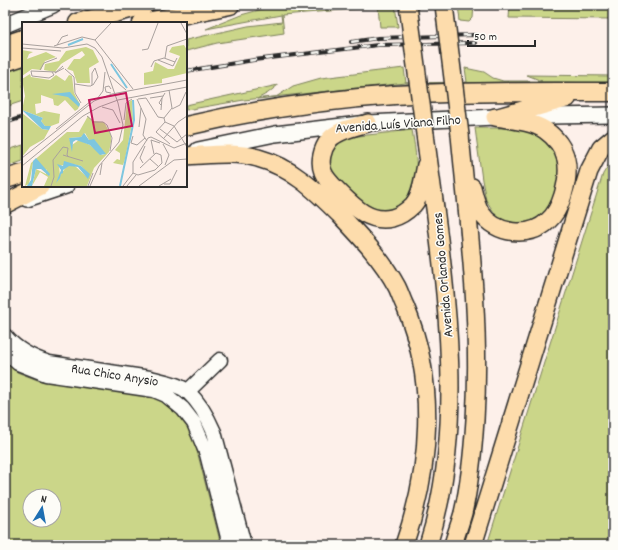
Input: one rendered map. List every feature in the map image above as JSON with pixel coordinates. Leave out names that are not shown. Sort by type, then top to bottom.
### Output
[{"type":"highway","points":[[82,22],[144,5]]},
{"type":"highway","points":[[147,22],[230,5]]},
{"type":"highway","points":[[5,45],[22,39]]},
{"type":"highway","points":[[5,62],[22,56]]},
{"type":"highway","name":"Avenida Luís Viana Filho","points":[[187,126],[277,109],[395,95],[472,92],[613,92]]},
{"type":"highway","points":[[498,117],[587,92]]},
{"type":"highway","points":[[5,179],[22,174]]},
{"type":"highway","points":[[5,205],[38,187]]},
{"type":"main road","points":[[5,25],[53,5]]},
{"type":"main road","name":"Avenida Orlando Gomes","points":[[408,5],[436,211],[448,332],[449,405],[447,449],[443,480],[429,543]]},
{"type":"main road","points":[[444,5],[472,255],[478,360],[473,452],[463,513],[453,545]]},
{"type":"main road","name":"Avenida Luís Viana Filho","points":[[187,153],[275,134],[368,123],[498,117],[613,115]]},
{"type":"main road","points":[[460,143],[475,198],[481,212],[488,221],[494,226],[516,233],[528,232],[539,228],[547,222],[560,205],[567,179],[568,161],[553,137],[544,130],[530,124],[498,117]]},
{"type":"main road","points":[[368,123],[335,135],[326,144],[321,159],[323,173],[327,179],[353,206],[368,216],[380,219],[394,217],[401,215],[413,205],[421,188],[428,155]]},
{"type":"main road","points":[[473,545],[589,171],[601,148],[613,138]]},
{"type":"main road","points":[[187,156],[228,154],[257,157],[280,165],[301,179],[361,236],[397,287],[411,322],[421,354],[426,386],[427,428],[424,466],[413,521],[404,545]]},
{"type":"main road","points":[[5,205],[63,187]]},
{"type":"street","name":"Rua Chico Anysio","points":[[5,336],[12,345],[24,353],[43,361],[66,366],[150,378],[165,382],[187,392],[207,416],[214,432],[244,545]]},
{"type":"street","name":"Rua Chico Anysio","points":[[5,351],[18,363],[46,374],[154,390],[166,396],[183,409],[194,423],[207,454],[230,545]]},
{"type":"street","points":[[176,403],[174,398],[177,391],[181,390],[187,392],[220,360]]},
{"type":"green space","points":[[277,5],[395,5],[398,27],[380,27],[378,7],[282,15],[284,33],[217,43],[187,51],[187,40],[248,26],[282,22],[281,15],[206,29],[241,15]]},
{"type":"green space","points":[[458,5],[474,5],[473,18],[469,22],[460,21]]},
{"type":"green space","points":[[510,5],[613,5],[613,19],[509,18]]},
{"type":"green space","points":[[22,66],[22,101],[5,107],[5,72]]},
{"type":"green space","points":[[404,68],[406,83],[277,97],[293,86],[321,78]]},
{"type":"green space","points":[[465,68],[484,72],[493,78],[503,81],[542,81],[527,75],[613,76],[613,83],[406,83],[467,82]]},
{"type":"green space","points":[[278,85],[258,99],[187,110],[187,105]]},
{"type":"green space","points":[[475,128],[512,128],[547,136],[566,164],[548,217],[531,225],[512,224],[497,217],[486,200]]},
{"type":"green space","points":[[412,130],[416,161],[415,192],[395,209],[379,210],[365,206],[339,182],[331,171],[328,162],[331,143],[341,138]]},
{"type":"green space","points":[[22,145],[22,161],[5,167],[5,151]]},
{"type":"green space","points":[[613,158],[613,526],[605,545],[487,545],[603,174]]},
{"type":"green space","points":[[5,362],[17,372],[40,381],[141,394],[157,399],[172,407],[183,418],[193,435],[221,545],[5,545]]},
{"type":"railway","points":[[351,42],[378,38],[474,35]]},
{"type":"railway","points":[[187,71],[254,60],[378,45],[475,43]]},
{"type":"railway","points":[[5,123],[22,117]]}]
